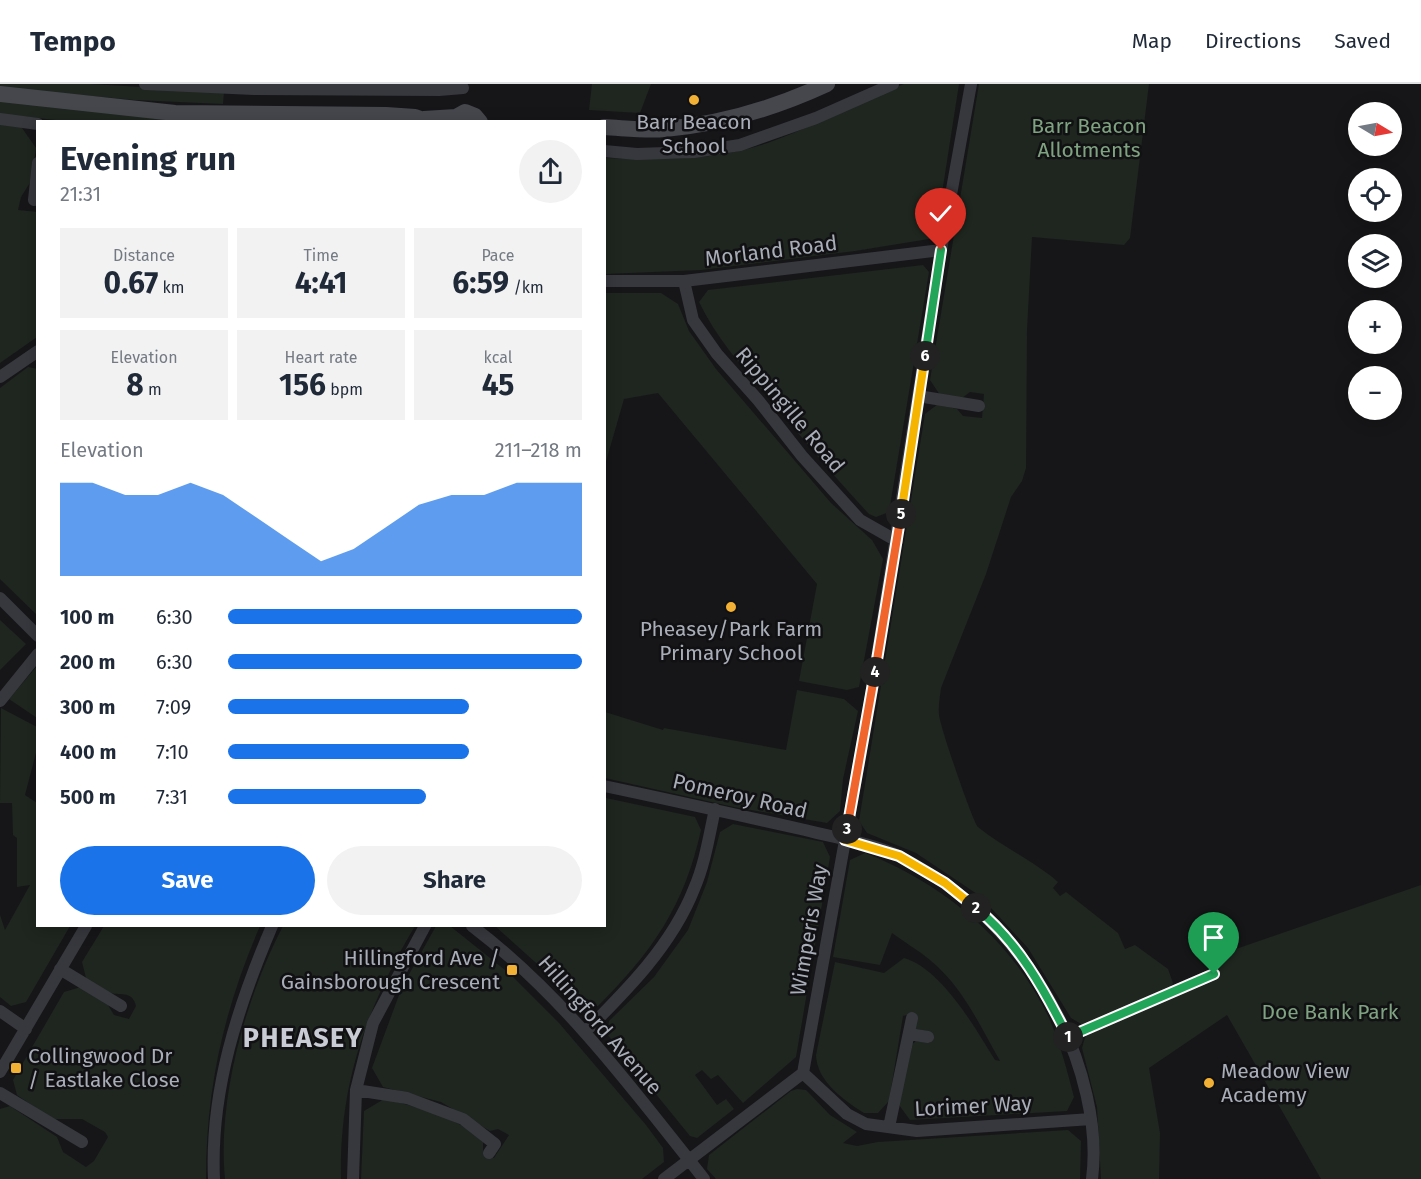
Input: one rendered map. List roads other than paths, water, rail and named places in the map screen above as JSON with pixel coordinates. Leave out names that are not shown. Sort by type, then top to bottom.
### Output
[{"type":"main road","points":[[606,127],[663,129],[718,122],[768,109],[827,84]]},
{"type":"main road","points":[[0,94],[175,113],[386,115],[427,120],[470,119]]},
{"type":"street","points":[[145,84],[254,89],[439,90],[463,86],[470,119]]},
{"type":"street","points":[[606,151],[637,154],[694,152],[740,145],[816,118],[893,84]]},
{"type":"street","name":"Wimperis Way","points":[[803,1073],[897,541],[941,250],[971,84]]},
{"type":"street","points":[[0,119],[36,124]]},
{"type":"street","points":[[34,200],[36,182]]},
{"type":"street","name":"Morland Road","points":[[606,281],[684,281],[941,250]]},
{"type":"street","name":"Rippingille Road","points":[[684,281],[693,320],[717,354],[802,456],[860,520],[897,541]]},
{"type":"street","points":[[0,377],[36,352]]},
{"type":"street","points":[[918,396],[979,406]]},
{"type":"street","points":[[0,598],[36,634]]},
{"type":"street","points":[[0,701],[36,656]]},
{"type":"street","name":"Pomeroy Road","points":[[606,786],[715,809],[845,840],[899,856],[945,883],[995,923],[1042,985],[1068,1037],[1091,1119],[1092,1179]]},
{"type":"street","points":[[586,1031],[622,995],[665,942],[694,890],[715,809]]},
{"type":"street","points":[[0,1072],[85,927]]},
{"type":"street","points":[[214,1179],[213,1159],[228,1044],[248,982],[272,927]]},
{"type":"street","points":[[353,1179],[356,1090],[373,1023],[424,927]]},
{"type":"street","name":"Hillingford Avenue","points":[[473,927],[514,958],[586,1031],[704,1179]]},
{"type":"street","points":[[60,969],[121,1006]]},
{"type":"street","points":[[1068,1037],[1214,974]]},
{"type":"street","points":[[0,1011],[26,1029]]},
{"type":"street","points":[[889,1127],[912,1018]]},
{"type":"street","points":[[909,1034],[928,1037]]},
{"type":"street","points":[[664,1179],[803,1073]]},
{"type":"street","name":"Lorimer Way","points":[[803,1073],[847,1114],[866,1124],[917,1131],[1091,1119]]},
{"type":"street","points":[[356,1090],[407,1098],[463,1119],[496,1144]]},
{"type":"street","points":[[0,1093],[82,1142]]},
{"type":"place","name":"Barr Beacon School","points":[[694,100]]},
{"type":"place","name":"Pheasey/Park Farm Primary School","points":[[731,607]]},
{"type":"place","name":"Hillingford Ave / Gainsborough Crescent","points":[[512,970]]},
{"type":"place","name":"Collingwood Dr / Eastlake Close","points":[[16,1068]]},
{"type":"place","name":"Meadow View Academy","points":[[1209,1083]]},
{"type":"district","name":"PHEASEY","points":[[303,1038]]},
{"type":"park label","name":"Barr Beacon Allotments","points":[[1089,138]]},
{"type":"park label","name":"Doe Bank Park","points":[[1330,1012]]}]
